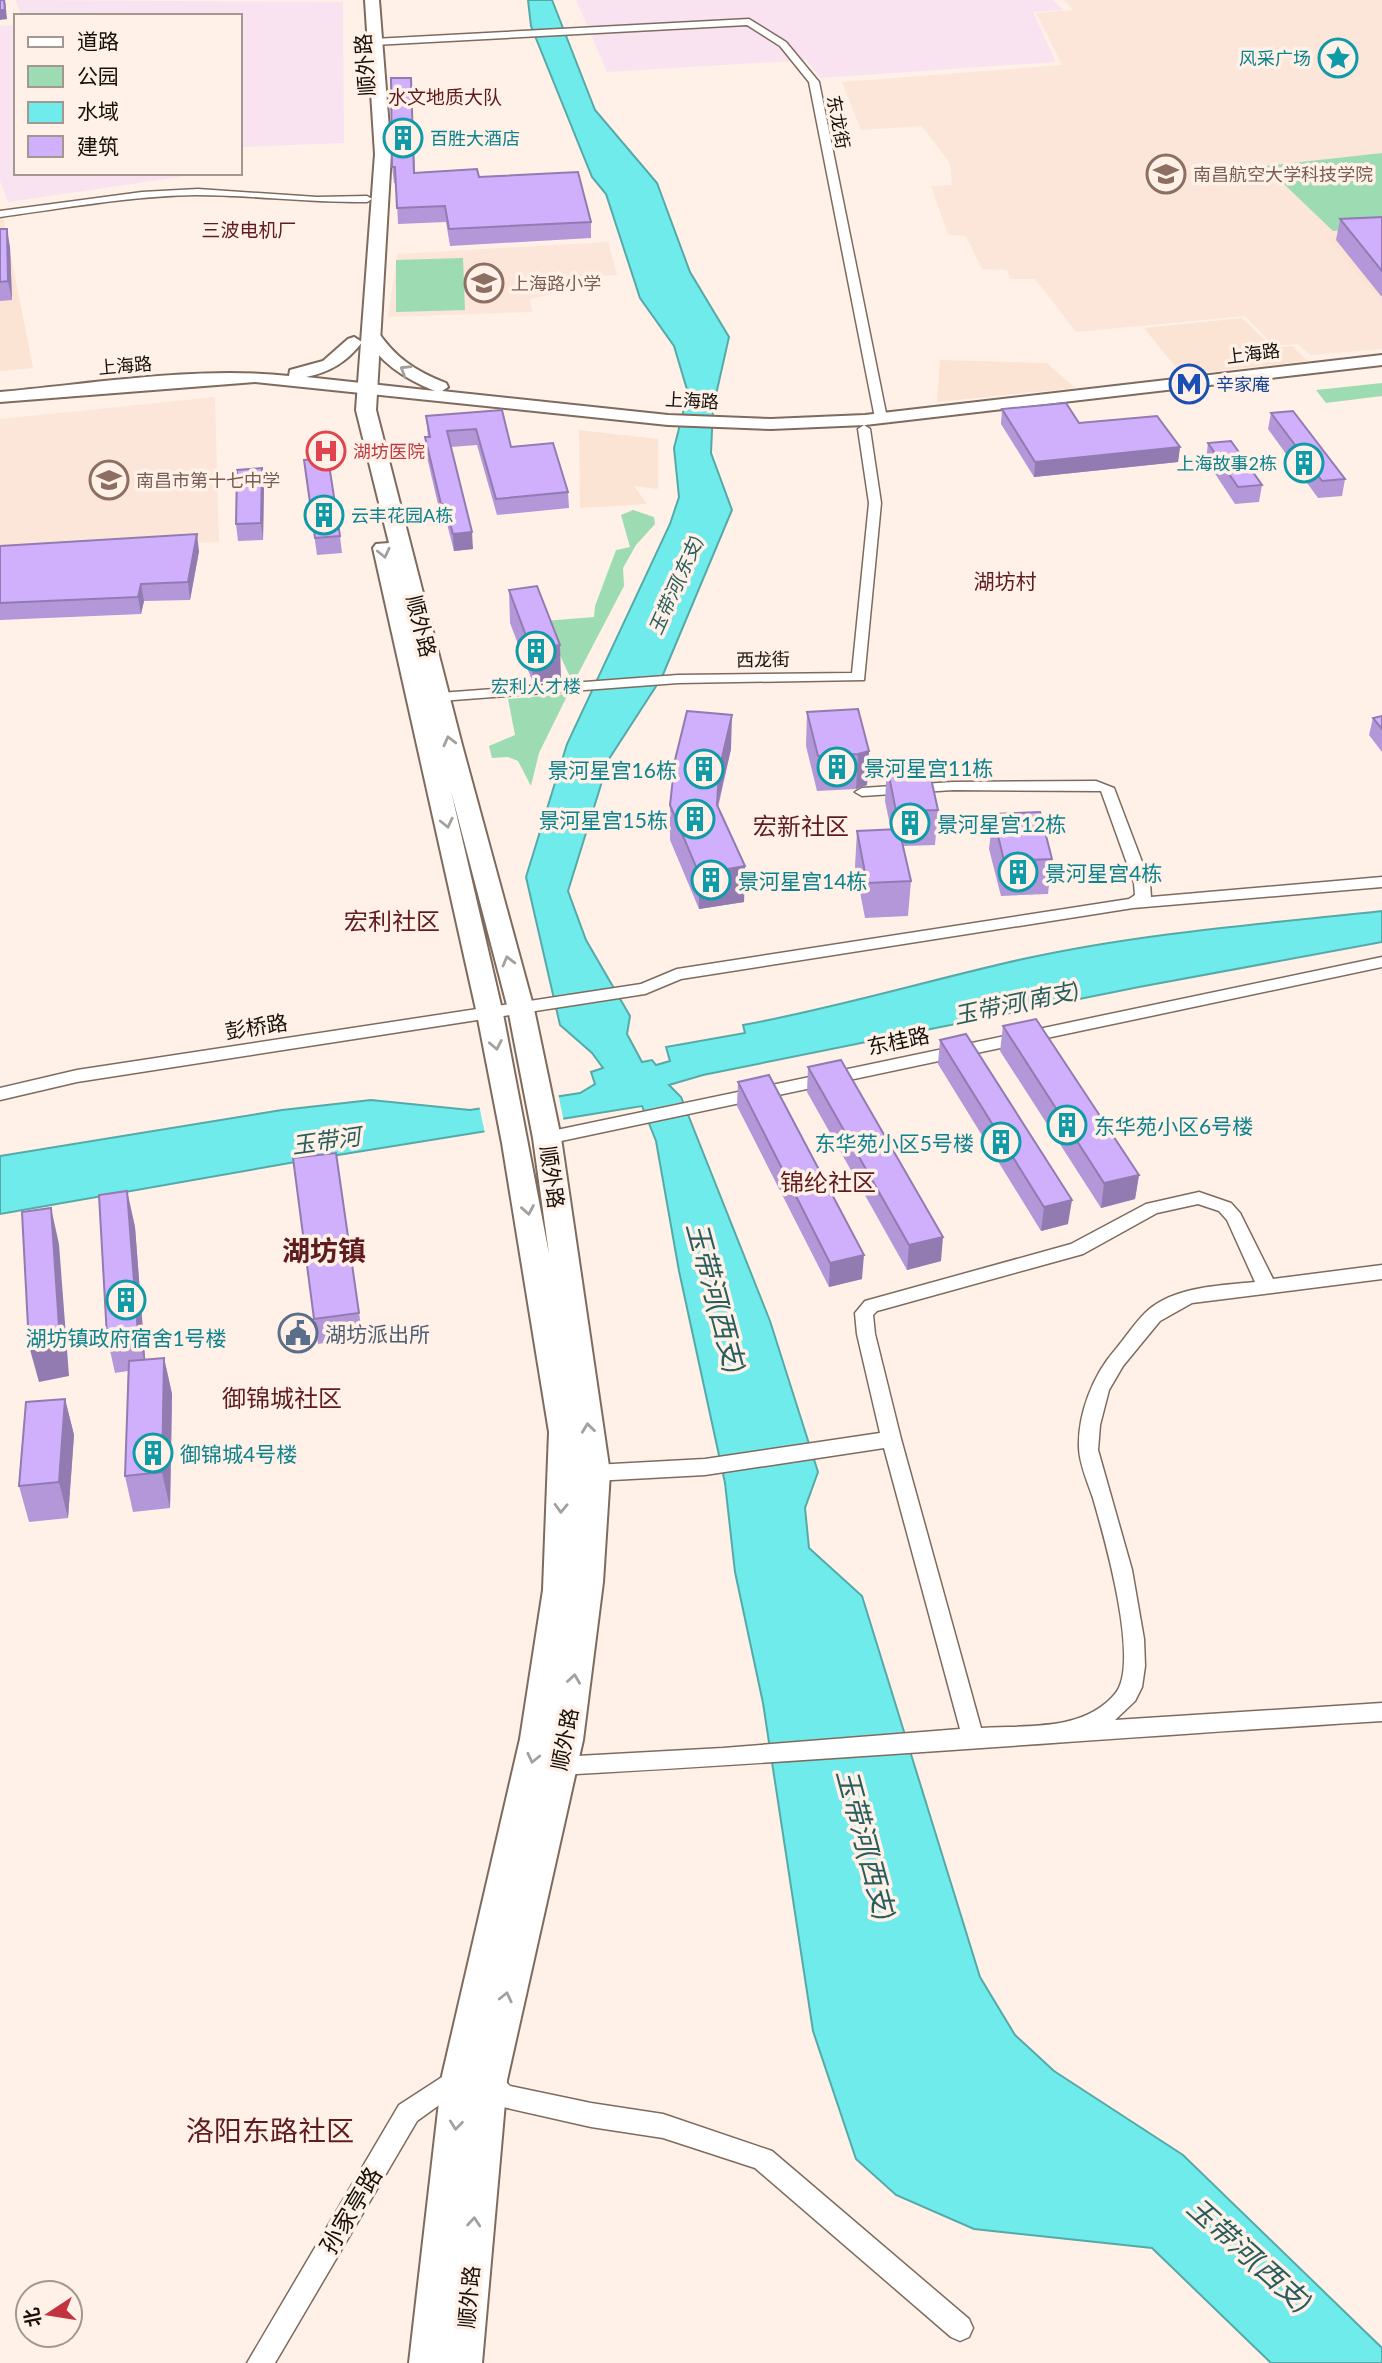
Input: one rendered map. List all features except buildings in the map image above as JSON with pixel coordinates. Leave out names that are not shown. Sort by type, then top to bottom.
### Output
[{"type":"main road","name":"顺外路","points":[[359,0],[371,152],[359,391],[371,430],[429,698],[502,1076],[532,1140],[594,1473],[587,1582],[567,1728],[474,2078],[461,2363]]},
{"type":"main road","name":"顺外路","points":[[362,337],[383,155],[372,0]]},
{"type":"main road","points":[[255,377],[308,372],[325,367],[342,358],[362,337],[405,373],[492,401]]},
{"type":"main road","name":"上海路","points":[[765,429],[1382,360]]},
{"type":"main road","name":"上海路","points":[[0,397],[164,382],[255,377],[671,425],[834,432],[1382,369]]},
{"type":"main road","name":"上海路","points":[[0,403],[107,392],[239,386],[359,391],[492,401],[671,425]]},
{"type":"main road","name":"顺外路","points":[[429,698],[521,1009],[532,1075],[532,1140],[564,1432],[559,1590],[537,1739],[474,2078],[430,2363]]},
{"type":"street","name":"东龙街","points":[[374,42],[749,22],[783,44],[814,82],[881,418]]},
{"type":"street","points":[[0,214],[142,195],[198,192],[317,200],[367,199]]},
{"type":"street","name":"西龙街","points":[[429,698],[678,680],[859,677],[875,503],[864,429]]},
{"type":"street","points":[[862,792],[953,786],[1096,785],[1107,788],[1142,883],[1143,897],[1133,903]]},
{"type":"street","name":"彭桥路","points":[[0,1094],[77,1076],[645,989],[677,974],[1133,903],[1382,882]]},
{"type":"street","name":"东桂路","points":[[532,1140],[1382,962]]},
{"type":"street","points":[[963,1738],[866,1334],[864,1313],[871,1306],[1077,1249],[1152,1208],[1199,1198],[1225,1207],[1234,1217],[1267,1287]]},
{"type":"street","points":[[1076,1731],[1114,1711],[1130,1688],[1137,1659],[1133,1623],[1088,1450],[1090,1425],[1100,1390],[1116,1361],[1153,1316],[1188,1297],[1382,1272]]},
{"type":"street","points":[[594,1473],[705,1467],[891,1439]]},
{"type":"street","points":[[559,1766],[1382,1712]]},
{"type":"street","points":[[474,2078],[503,2096],[591,2115],[663,2126],[763,2159],[960,2328]]},
{"type":"street","name":"孙家亭路","points":[[260,2363],[408,2113],[474,2078]]},
{"type":"shaded area","points":[[15,0],[343,2],[344,143],[242,147],[242,14],[21,14]]},
{"type":"shaded area","points":[[576,0],[1053,0],[1063,10],[1033,12],[1056,62],[820,78],[806,60],[607,72]]},
{"type":"shaded area","name":"南昌航空大学科技学院","points":[[1064,0],[1382,0],[1382,233],[1324,236],[1382,303],[1382,349],[1311,355],[1297,344],[1274,346],[1245,316],[1076,332],[1035,279],[1010,279],[1007,270],[982,269],[966,236],[948,235],[931,186],[952,185],[950,163],[922,126],[861,130],[842,82],[1062,65],[1036,13],[1073,10]]},
{"type":"shaded area","points":[[14,25],[14,175],[193,175],[8,202],[0,181],[0,26]]},
{"type":"shaded area","points":[[0,208],[2,211],[33,368],[0,371]]},
{"type":"shaded area","points":[[1382,233],[1382,303],[1323,236]]},
{"type":"shaded area","name":"上海路小学","points":[[608,242],[617,275],[574,278],[576,288],[551,289],[552,294],[530,299],[532,312],[388,317],[397,254]]},
{"type":"shaded area","points":[[1242,318],[1274,348],[1293,346],[1307,361],[1182,375],[1144,328]]},
{"type":"shaded area","points":[[940,360],[1047,363],[1075,388],[937,402]]},
{"type":"shaded area","name":"南昌市第十七中学","points":[[215,397],[219,542],[0,551],[0,419]]},
{"type":"shaded area","points":[[579,430],[658,439],[658,489],[634,486],[647,504],[580,508]]},
{"type":"green space","points":[[1382,153],[1382,225],[1333,231],[1265,166]]},
{"type":"green space","points":[[463,258],[465,310],[396,312],[396,260]]},
{"type":"green space","points":[[1382,383],[1382,396],[1326,403],[1316,390]]},
{"type":"green space","points":[[633,510],[654,517],[655,524],[636,545],[623,568],[624,586],[577,676],[570,677],[544,621],[594,617],[595,606],[616,550],[630,547],[621,515]]},
{"type":"green space","points":[[568,694],[539,753],[531,786],[518,761],[508,757],[492,758],[489,746],[515,735],[508,699]]},
{"type":"water","points":[[528,0],[552,0],[595,110],[657,183],[690,272],[729,337],[713,408],[711,453],[732,510],[662,677],[609,759],[568,891],[586,940],[630,1016],[627,1034],[642,1062],[652,1060],[656,1065],[670,1061],[666,1047],[745,1033],[743,1025],[1067,950],[1157,936],[1382,911],[1382,942],[1139,987],[703,1075],[669,1085],[681,1097],[770,1321],[818,1472],[805,1508],[809,1548],[862,1596],[980,1977],[1015,2035],[1054,2071],[1183,2155],[1382,2348],[1382,2363],[1271,2363],[1152,2248],[974,2229],[896,2195],[856,2159],[813,2031],[763,1703],[735,1572],[725,1483],[679,1271],[656,1141],[642,1106],[301,1161],[0,1214],[0,1156],[282,1110],[371,1100],[470,1110],[580,1093],[595,1084],[591,1072],[603,1068],[592,1053],[560,1025],[526,877],[567,744],[670,524],[679,497],[674,448],[688,393],[674,346],[640,298],[606,194],[592,177],[531,26]]},
{"type":"pier","points":[[558,1093],[564,1122],[485,1134],[479,1105]]},
{"type":"place","name":"风采广场","points":[[1338,58]]},
{"type":"place","name":"百胜大酒店","points":[[403,138]]},
{"type":"place","name":"南昌航空大学科技学院","points":[[1166,174]]},
{"type":"place","name":"上海路小学","points":[[484,283]]},
{"type":"place","name":"辛家庵","points":[[1189,384]]},
{"type":"place","name":"湖坊医院","points":[[326,451]]},
{"type":"place","name":"上海故事2栋","points":[[1304,463]]},
{"type":"place","name":"南昌市第十七中学","points":[[109,480]]},
{"type":"place","name":"云丰花园A栋","points":[[324,515]]},
{"type":"place","name":"宏利人才楼","points":[[536,651]]},
{"type":"place","name":"景河星宫11栋","points":[[837,767]]},
{"type":"place","name":"景河星宫16栋","points":[[704,769]]},
{"type":"place","name":"景河星宫15栋","points":[[695,819]]},
{"type":"place","name":"景河星宫12栋","points":[[910,823]]},
{"type":"place","name":"景河星宫4栋","points":[[1018,872]]},
{"type":"place","name":"景河星宫14栋","points":[[711,880]]},
{"type":"place","name":"东华苑小区6号楼","points":[[1067,1125]]},
{"type":"place","name":"东华苑小区5号楼","points":[[1001,1142]]},
{"type":"place","name":"湖坊镇政府宿舍1号楼","points":[[126,1300]]},
{"type":"place","name":"湖坊派出所","points":[[298,1333]]},
{"type":"place","name":"御锦城4号楼","points":[[153,1453]]},
{"type":"district","name":"水文地质大队","points":[[445,96]]},
{"type":"district","name":"三波电机厂","points":[[249,229]]},
{"type":"district","name":"湖坊村","points":[[1005,580]]},
{"type":"district","name":"宏新社区","points":[[801,825]]},
{"type":"district","name":"宏利社区","points":[[392,920]]},
{"type":"district","name":"锦纶社区","points":[[828,1181]]},
{"type":"district","name":"湖坊镇","points":[[324,1250]]},
{"type":"district","name":"御锦城社区","points":[[282,1397]]},
{"type":"district","name":"洛阳东路社区","points":[[270,2130]]},
{"type":"water label","name":"玉带河(东支)","points":[[675,585]]},
{"type":"water label","name":"玉带河(南支)","points":[[1016,1002]]},
{"type":"water label","name":"玉带河","points":[[326,1140]]},
{"type":"water label","name":"玉带河(西支)","points":[[717,1297]]},
{"type":"water label","name":"玉带河(西支)","points":[[867,1844]]},
{"type":"water label","name":"玉带河(西支)","points":[[1250,2254]]}]
